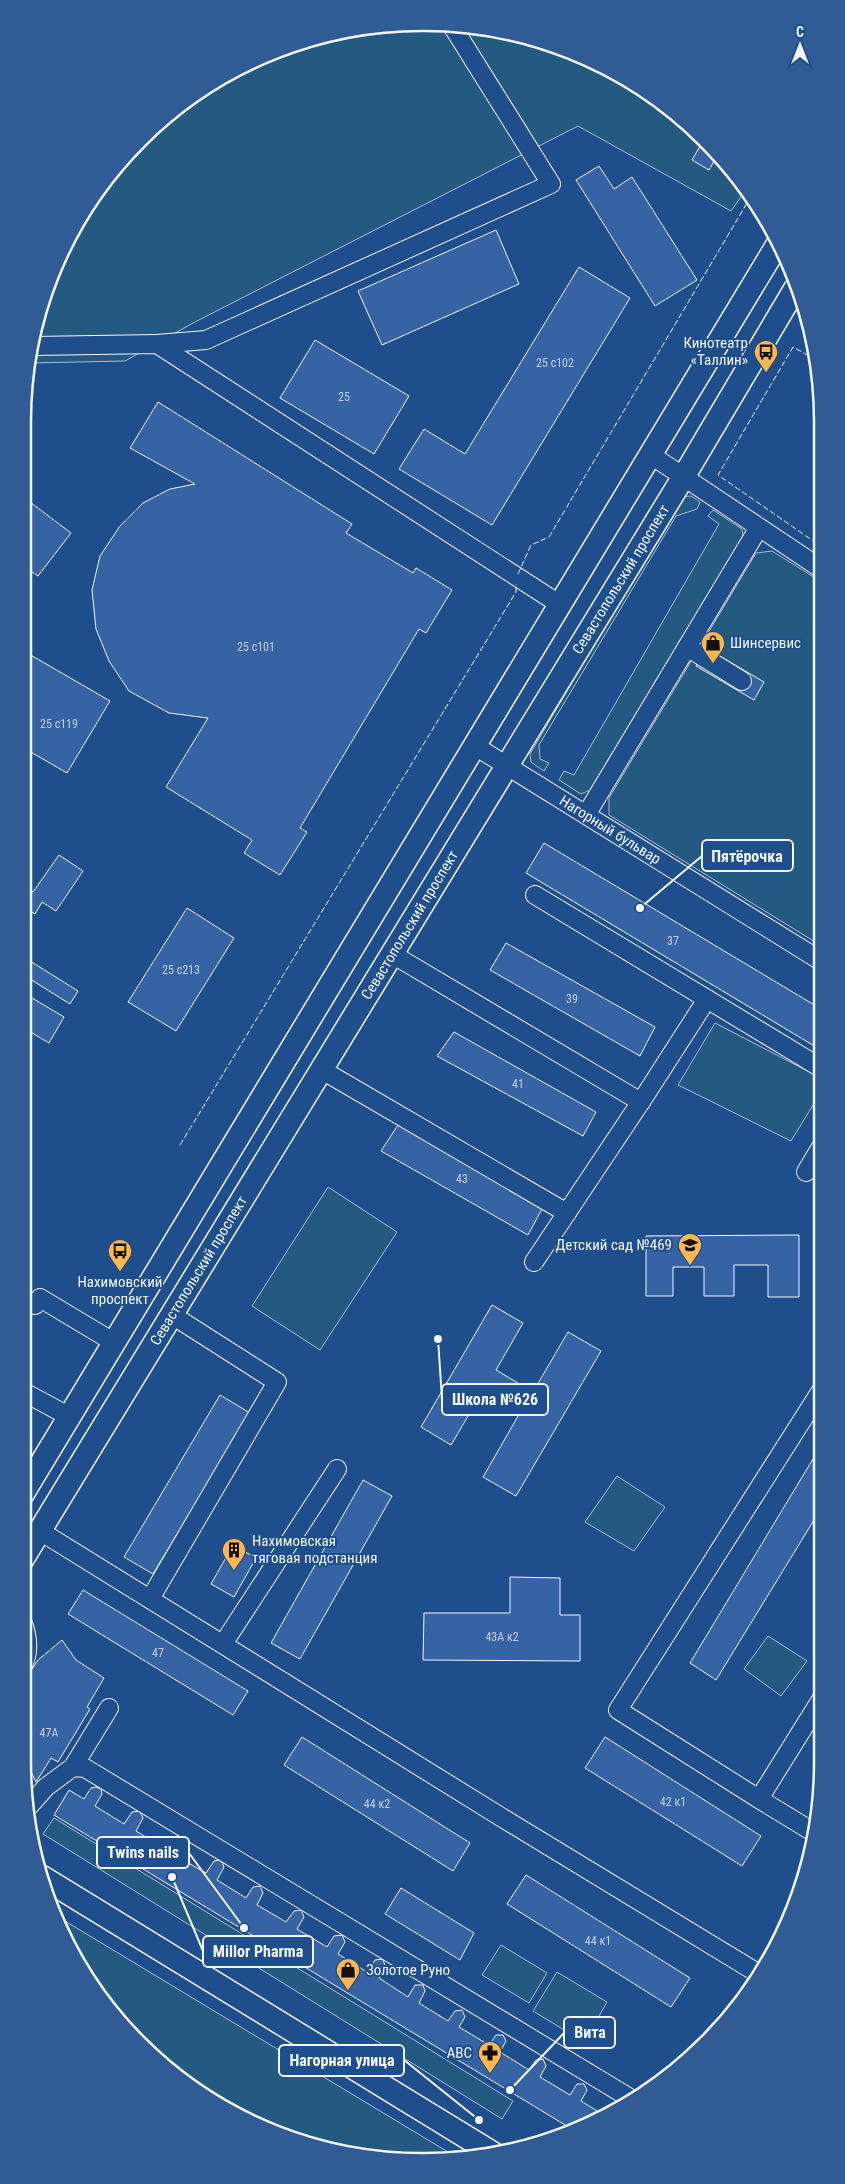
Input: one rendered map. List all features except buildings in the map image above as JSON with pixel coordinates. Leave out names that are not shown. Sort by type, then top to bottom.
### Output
[{"type":"main road","points":[[31,1480],[774,251]]},
{"type":"main road","name":"Севастопольский проспект","points":[[31,1546],[684,476],[792,293]]},
{"type":"main road","points":[[51,1882],[483,2147]]},
{"type":"street","points":[[39,346],[157,344],[206,340],[551,184],[457,33]]},
{"type":"street","points":[[157,344],[559,604]]},
{"type":"street","points":[[651,455],[758,529],[814,564]]},
{"type":"street","points":[[586,815],[758,529]]},
{"type":"street","points":[[687,647],[742,681]]},
{"type":"street","name":"Нагорный бульвар","points":[[475,746],[814,957]]},
{"type":"street","points":[[535,895],[814,1064]]},
{"type":"street","points":[[392,954],[641,1102]]},
{"type":"street","points":[[534,1262],[641,1102],[706,999]]},
{"type":"street","points":[[322,1070],[566,1213]]},
{"type":"street","points":[[806,1172],[814,1159]]},
{"type":"street","points":[[32,1300],[115,1343]]},
{"type":"street","points":[[150,1599],[277,1382],[172,1315]]},
{"type":"street","points":[[31,1396],[70,1417]]},
{"type":"street","points":[[808,1829],[618,1710],[814,1402]]},
{"type":"street","points":[[224,1644],[337,1468]]},
{"type":"street","points":[[40,1531],[501,1817],[753,1970]]},
{"type":"street","points":[[34,1801],[46,1787],[73,1767],[109,1708]]},
{"type":"street","points":[[759,1798],[814,1711]]},
{"type":"street","points":[[73,1767],[85,1768],[626,2096]]},
{"type":"shaded area","points":[[422,31],[448,32],[499,39],[548,52],[596,72],[640,97],[661,112],[699,146],[742,196],[731,211],[578,126],[193,323],[125,361],[36,363],[45,321],[61,273],[72,249],[97,205],[112,184],[146,146],[184,112],[205,97],[249,72],[273,61],[321,45],[371,35]]},
{"type":"shaded area","points":[[691,496],[700,502],[697,509],[676,516],[539,745],[540,759],[549,763],[544,771],[531,762],[530,754],[681,497]]},
{"type":"shaded area","points":[[713,510],[742,529],[743,537],[590,790],[581,794],[559,780],[564,771],[574,775],[719,524],[708,516]]},
{"type":"shaded area","points":[[772,551],[814,577],[814,941],[609,815],[609,798],[756,553]]},
{"type":"shaded area","points":[[715,1023],[814,1074],[814,1103],[791,1141],[678,1085]]},
{"type":"shaded area","points":[[328,1187],[397,1232],[320,1350],[252,1306]]},
{"type":"shaded area","points":[[617,1476],[665,1507],[634,1551],[585,1522]]},
{"type":"shaded area","points":[[768,1636],[807,1661],[781,1696],[744,1669]]},
{"type":"shaded area","points":[[54,1818],[513,2101],[502,2119],[43,1834]]},
{"type":"shaded area","points":[[66,1922],[448,2152],[397,2152],[346,2145],[321,2139],[273,2123],[249,2112],[205,2087],[165,2056],[112,2000],[84,1957]]},
{"type":"shaded area","points":[[501,1945],[547,1973],[529,2003],[482,1975]]},
{"type":"shaded area","points":[[557,1972],[607,2002],[584,2042],[533,2011]]},
{"type":"fence","points":[[518,574],[531,545],[549,537],[747,203]]},
{"type":"fence","points":[[807,355],[793,347],[718,475],[814,542]]},
{"type":"fence","points":[[180,1145],[516,592],[516,584]]},
{"type":"place","name":"Кинотеатр «Таллин»","points":[[766,373]]},
{"type":"place","name":"Шинсервис","points":[[713,664]]},
{"type":"place","name":"Пятёрочка","points":[[640,908]]},
{"type":"place","name":"Детский сад №469","points":[[690,1266]]},
{"type":"place","name":"Нахимовский проспект","points":[[120,1272]]},
{"type":"place","name":"Школа №626","points":[[438,1339]]},
{"type":"place","name":"Нахимовская тяговая подстанция","points":[[234,1571]]},
{"type":"place","name":"Millor Pharma","points":[[172,1877]]},
{"type":"place","name":"Twins nails","points":[[244,1928]]},
{"type":"place","name":"Золотое Руно","points":[[348,1991]]},
{"type":"place","name":"ABC","points":[[490,2074]]},
{"type":"place","name":"Вита","points":[[510,2090]]},
{"type":"place","name":"Нагорная улица","points":[[479,2120]]}]
